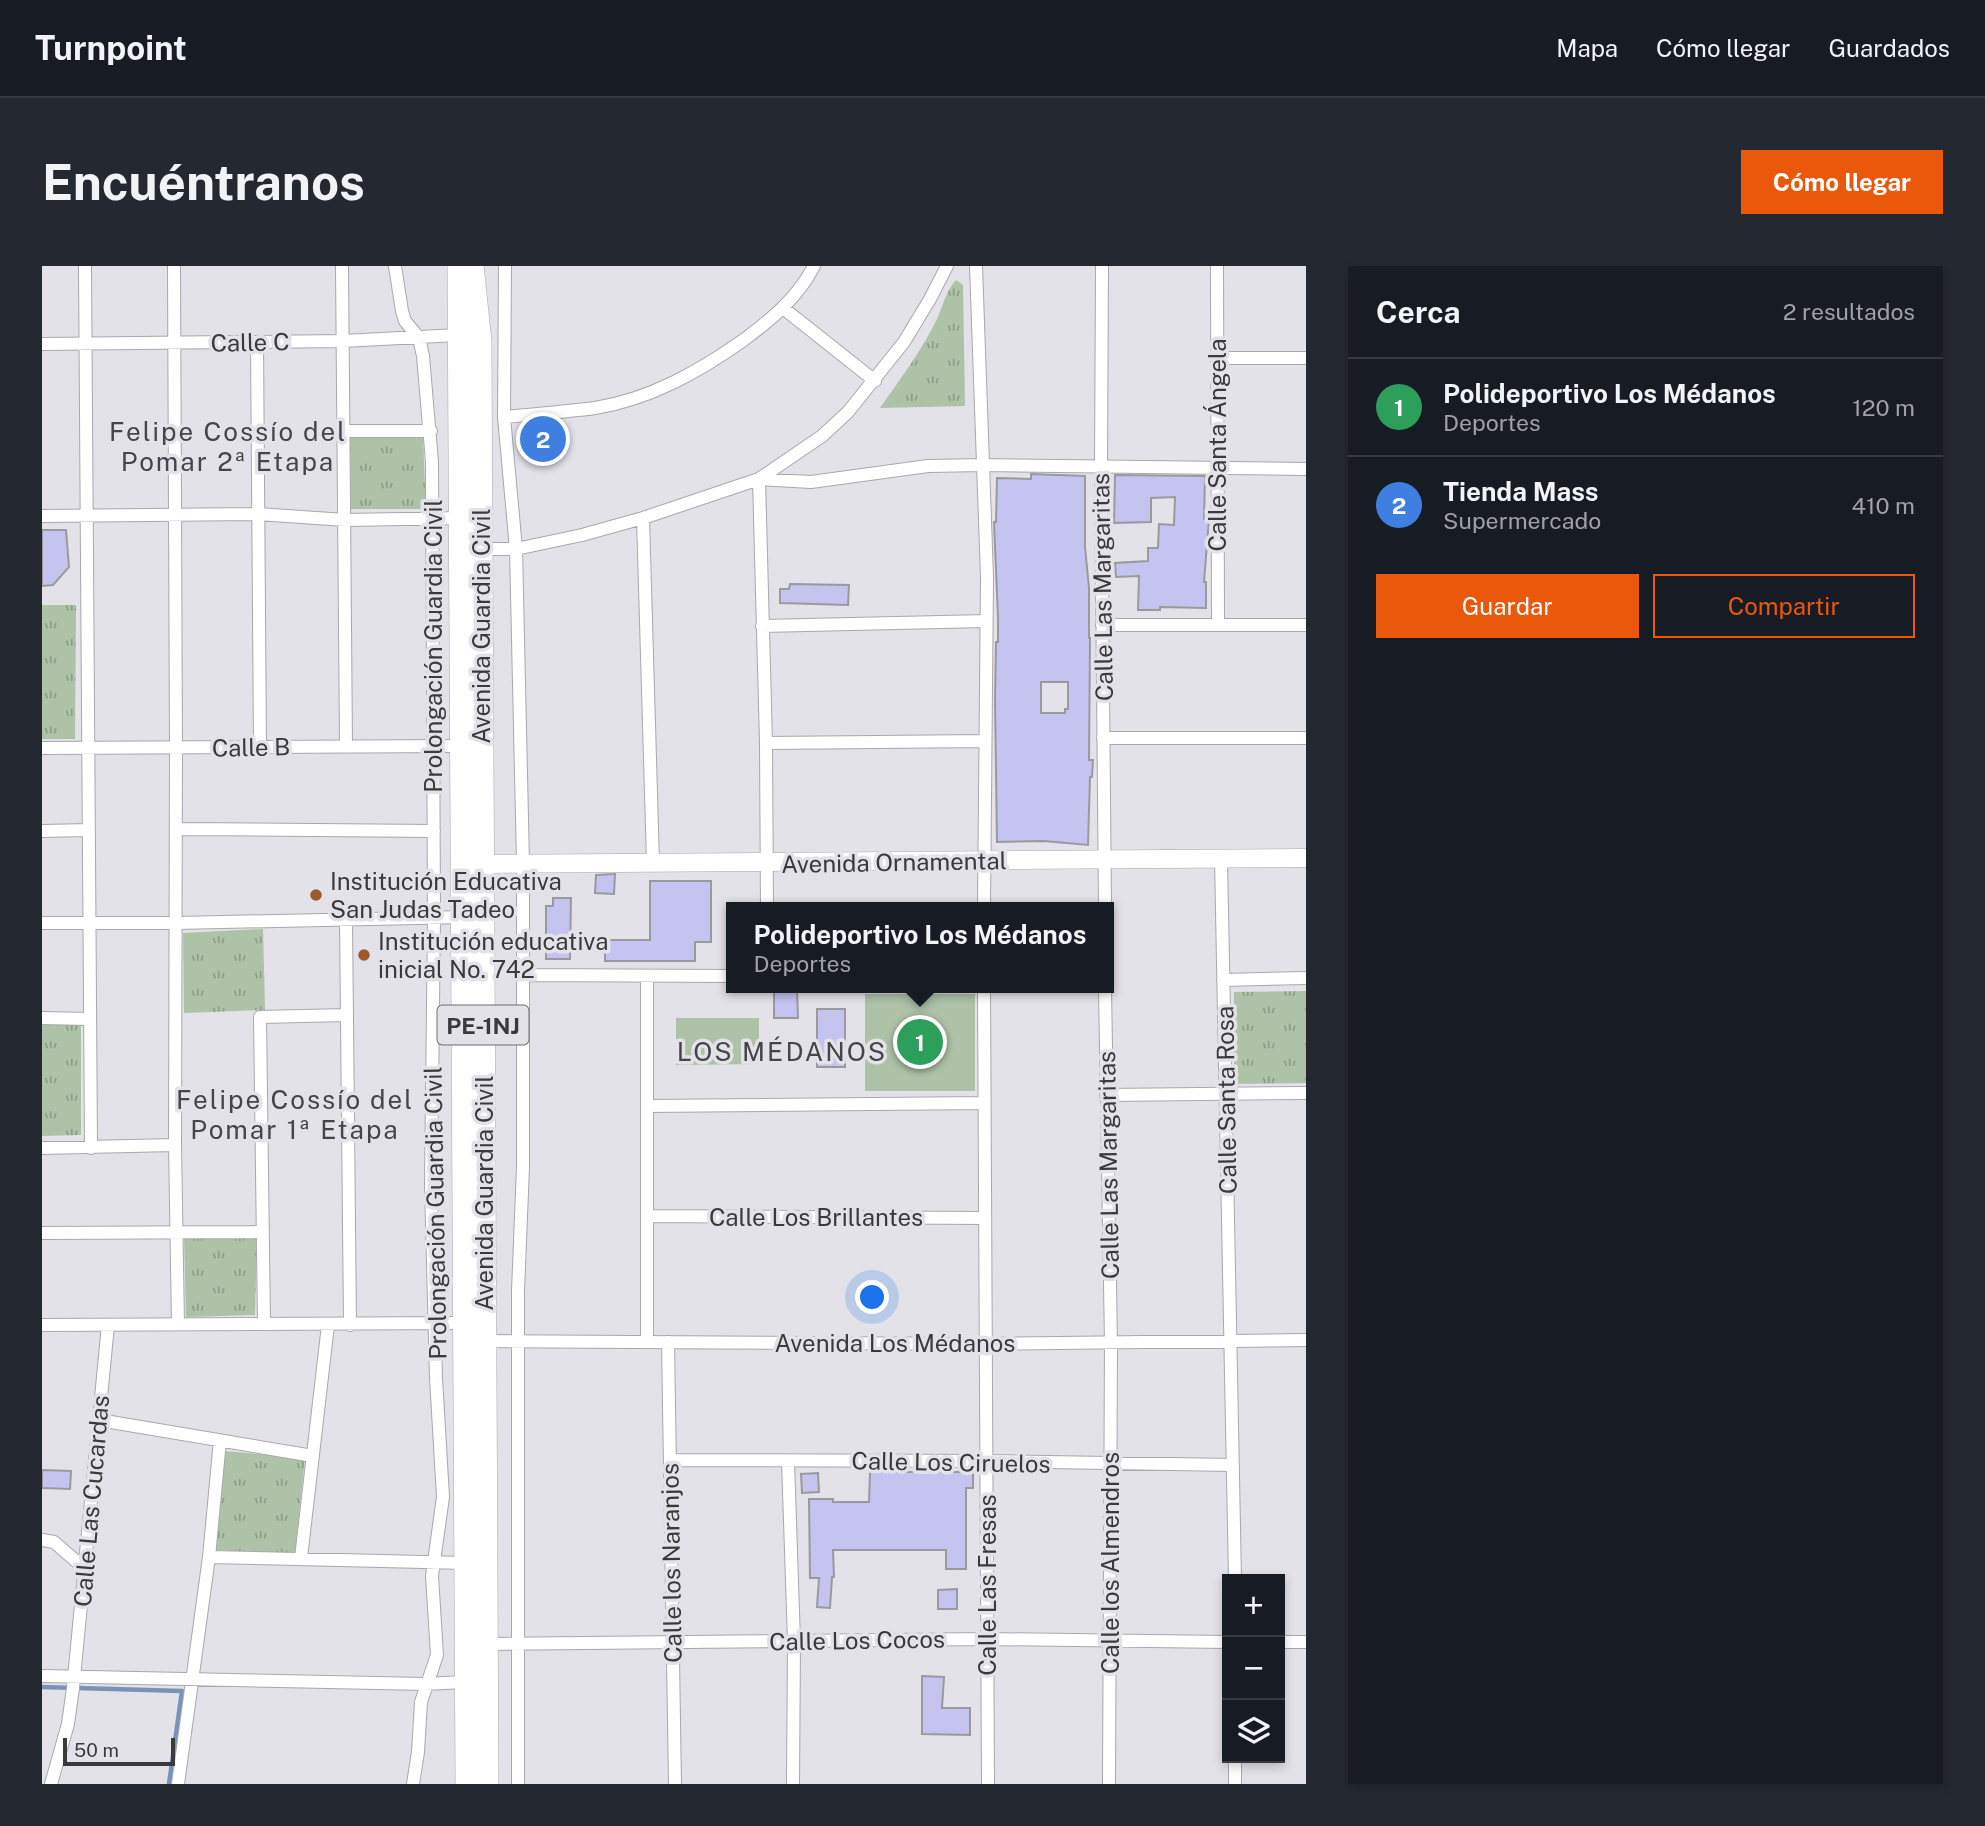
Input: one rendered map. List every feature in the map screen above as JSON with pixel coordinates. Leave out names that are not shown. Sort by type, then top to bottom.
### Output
[{"type":"highway","name":"Avenida Guardia Civil","points":[[459,266],[461,746],[472,916],[485,1341],[487,1784]]},
{"type":"highway","name":"Avenida Guardia Civil","points":[[467,1784],[464,1323],[472,916],[482,864],[480,341],[472,266]]},
{"type":"street","points":[[85,266],[91,1148]]},
{"type":"street","points":[[174,266],[177,829],[175,1145],[178,1324]]},
{"type":"street","points":[[342,266],[346,746]]},
{"type":"street","name":"Prolongación Guardia Civil","points":[[396,266],[405,321],[419,338],[423,356],[431,431],[433,518],[432,1186],[443,1497],[432,1576],[437,1655],[433,1671],[425,1684],[418,1721],[418,1752],[413,1784]]},
{"type":"street","points":[[505,266],[504,417],[516,549],[524,975],[522,1223],[517,1341],[518,1784]]},
{"type":"street","points":[[504,417],[597,407],[643,395],[676,382],[722,355],[770,320],[803,287],[814,266]]},
{"type":"street","points":[[481,549],[516,549],[582,535],[643,518],[759,479],[822,436],[848,412],[904,342],[947,266]]},
{"type":"street","points":[[976,266],[986,621],[984,902]]},
{"type":"street","name":"Calle Las Margaritas","points":[[1102,266],[1105,902]]},
{"type":"street","name":"Calle Santa Ángela","points":[[1217,266],[1218,625]]},
{"type":"street","points":[[783,308],[875,381]]},
{"type":"street","name":"Calle C","points":[[42,344],[343,341],[458,335]]},
{"type":"street","points":[[257,342],[260,747]]},
{"type":"street","points":[[1216,358],[1306,358]]},
{"type":"street","points":[[343,431],[431,431]]},
{"type":"street","points":[[759,479],[811,482],[928,466],[983,465],[1306,470]]},
{"type":"street","points":[[759,479],[767,902]]},
{"type":"street","points":[[42,516],[258,514],[345,520],[459,518]]},
{"type":"street","points":[[643,518],[653,862]]},
{"type":"street","points":[[762,626],[986,621]]},
{"type":"street","points":[[1102,625],[1306,625]]},
{"type":"street","points":[[1103,738],[1306,738]]},
{"type":"street","points":[[766,743],[985,741]]},
{"type":"street","name":"Calle B","points":[[42,747],[461,746]]},
{"type":"street","points":[[177,829],[434,831]]},
{"type":"street","points":[[42,831],[89,830]]},
{"type":"street","name":"Avenida Ornamental","points":[[482,864],[1306,858]]},
{"type":"street","name":"Calle Santa Rosa","points":[[1220,859],[1234,1574]]},
{"type":"street","points":[[42,923],[177,923],[472,916]]},
{"type":"street","points":[[346,919],[350,1325]]},
{"type":"street","points":[[524,975],[726,976]]},
{"type":"street","points":[[647,976],[647,1342]]},
{"type":"street","points":[[1223,980],[1306,978]]},
{"type":"street","name":"Calle Las Fresas","points":[[984,993],[988,1784]]},
{"type":"street","name":"Calle Las Margaritas","points":[[1105,993],[1111,1343]]},
{"type":"street","points":[[264,1324],[260,1017],[347,1015]]},
{"type":"street","points":[[42,1018],[89,1019]]},
{"type":"street","points":[[1106,1095],[1306,1093]]},
{"type":"street","points":[[647,1106],[984,1103]]},
{"type":"street","points":[[42,1148],[175,1145]]},
{"type":"street","name":"Calle Los Brillantes","points":[[647,1216],[985,1218]]},
{"type":"street","points":[[42,1233],[263,1232]]},
{"type":"street","points":[[42,1325],[464,1323]]},
{"type":"street","name":"Calle Las Cucardas","points":[[74,1677],[108,1325]]},
{"type":"street","points":[[301,1558],[328,1325]]},
{"type":"street","name":"Avenida Los Médanos","points":[[485,1341],[985,1344],[1306,1340]]},
{"type":"street","name":"Calle los Naranjos","points":[[668,1342],[675,1784]]},
{"type":"street","name":"Calle los Almendros","points":[[1109,1784],[1111,1343]]},
{"type":"street","points":[[99,1420],[313,1456]]},
{"type":"street","points":[[178,1784],[209,1557],[220,1440]]},
{"type":"street","name":"Calle Los Ciruelos","points":[[670,1460],[1233,1465]]},
{"type":"street","points":[[789,1461],[794,1641],[793,1784]]},
{"type":"street","points":[[42,1539],[54,1542],[84,1568]]},
{"type":"street","points":[[209,1557],[433,1560],[466,1563]]},
{"type":"street","name":"Calle Los Cocos","points":[[486,1644],[988,1639],[1222,1642]]},
{"type":"street","points":[[1285,1642],[1306,1642]]},
{"type":"street","points":[[42,1676],[425,1684],[465,1682]]},
{"type":"street","points":[[51,1784],[68,1724],[74,1677]]},
{"type":"street","points":[[1235,1763],[1235,1784]]},
{"type":"green space","points":[[956,280],[963,285],[965,406],[880,408],[922,346]]},
{"type":"green space","points":[[350,438],[423,438],[426,509],[351,509]]},
{"type":"green space","points":[[42,605],[76,605],[75,739],[42,739]]},
{"type":"green space","points":[[263,929],[265,1010],[184,1013],[183,933]]},
{"type":"green space","points":[[1306,991],[1306,1083],[1234,1084],[1234,992]]},
{"type":"green space","points":[[865,994],[975,994],[975,1091],[865,1091]]},
{"type":"green space","points":[[676,1018],[759,1018],[759,1064],[676,1065]]},
{"type":"green space","points":[[42,1022],[81,1022],[81,1135],[42,1136]]},
{"type":"green space","points":[[184,1237],[257,1237],[255,1315],[186,1317]]},
{"type":"green space","points":[[223,1451],[305,1458],[295,1554],[215,1550]]},
{"type":"building","points":[[1031,474],[1085,476],[1085,547],[1090,638],[1089,760],[1093,760],[1088,845],[1044,841],[997,842],[995,699],[998,618],[994,522],[997,478],[1031,479]],"holes":[[[1041,682],[1068,682],[1068,709],[1065,709],[1065,713],[1041,713]]]},
{"type":"building","points":[[1115,475],[1205,476],[1204,519],[1209,519],[1204,582],[1206,608],[1160,607],[1160,610],[1138,610],[1139,576],[1116,577],[1115,563],[1148,561],[1148,548],[1158,548],[1159,524],[1174,525],[1175,497],[1151,498],[1151,522],[1114,523]]},
{"type":"building","points":[[42,530],[66,530],[69,567],[53,585],[42,586]]},
{"type":"building","points":[[790,584],[849,585],[848,605],[780,603],[780,589],[789,589]]},
{"type":"building","points":[[615,874],[614,894],[595,893],[596,875]]},
{"type":"building","points":[[650,881],[711,881],[711,942],[695,942],[695,961],[605,961],[605,940],[650,940]]},
{"type":"building","points":[[553,898],[571,898],[570,959],[546,959],[546,906],[553,906]]},
{"type":"building","points":[[774,993],[797,993],[798,1018],[774,1018]]},
{"type":"building","points":[[817,1009],[845,1009],[845,1067],[817,1067]]},
{"type":"building","points":[[42,1470],[71,1471],[70,1489],[42,1488]]},
{"type":"building","points":[[870,1472],[973,1472],[973,1488],[966,1488],[966,1569],[946,1569],[946,1550],[833,1550],[834,1577],[830,1608],[817,1607],[819,1578],[810,1578],[809,1499],[869,1502]]},
{"type":"building","points":[[818,1473],[819,1492],[802,1493],[801,1474]]},
{"type":"building","points":[[957,1589],[957,1609],[938,1609],[938,1590]]},
{"type":"building","points":[[922,1676],[944,1677],[942,1708],[970,1708],[970,1735],[922,1734]]},
{"type":"waterway","points":[[42,1687],[182,1691],[169,1784]]},
{"type":"place","name":"Tienda Mass","points":[[543,439]]},
{"type":"place","name":"Institución Educativa San Judas Tadeo","points":[[316,895]]},
{"type":"place","name":"Institución educativa inicial No. 742","points":[[364,955]]},
{"type":"place","name":"Polideportivo Los Médanos","points":[[920,1042]]},
{"type":"district","name":"Felipe Cossío del Pomar 2ª Etapa","points":[[228,446]]},
{"type":"district","name":"LOS MÉDANOS","points":[[782,1051]]},
{"type":"district","name":"Felipe Cossío del Pomar 1ª Etapa","points":[[295,1114]]}]
